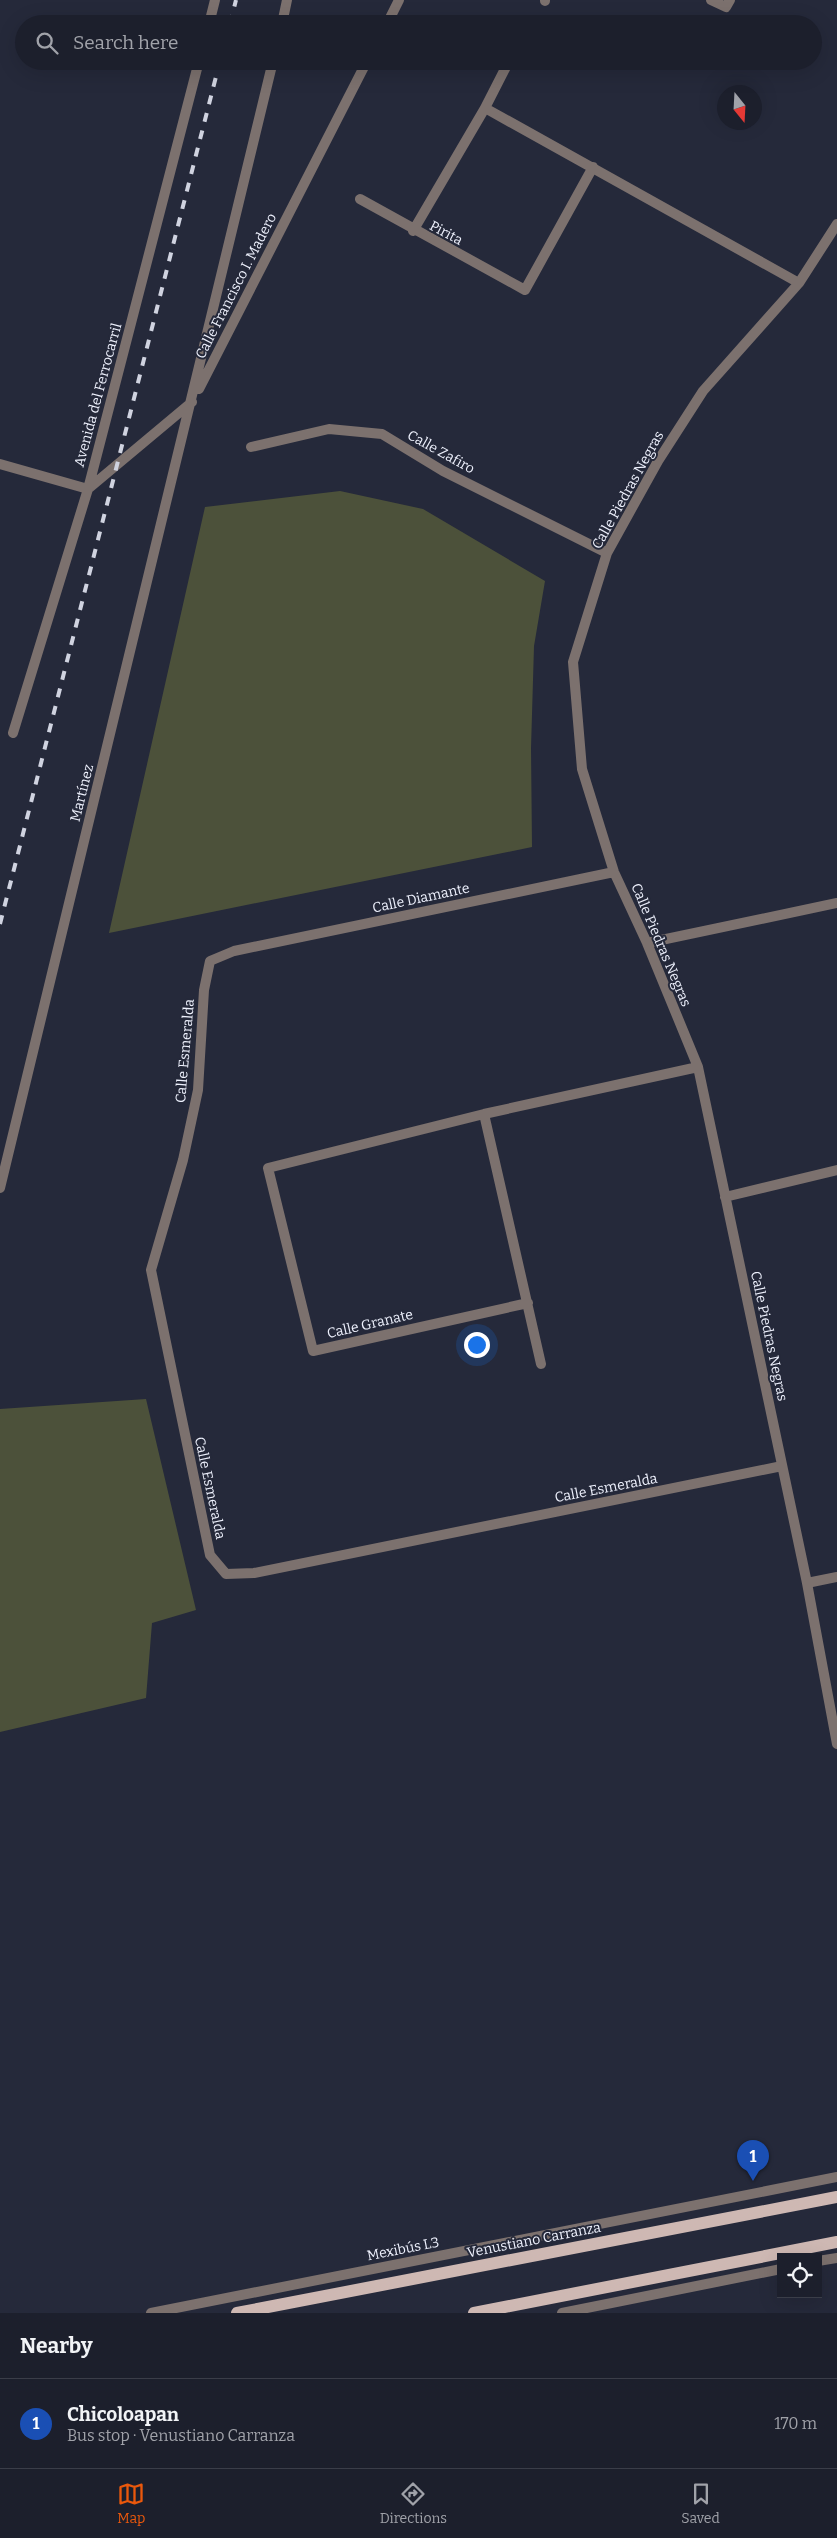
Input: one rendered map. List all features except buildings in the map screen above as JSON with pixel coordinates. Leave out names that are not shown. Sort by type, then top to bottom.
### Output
[{"type":"main road","name":"Venustiano Carranza","points":[[237,2313],[837,2196]]},
{"type":"main road","points":[[474,2313],[837,2242]]},
{"type":"street","points":[[211,15],[215,0]]},
{"type":"street","points":[[284,15],[287,0]]},
{"type":"street","points":[[392,15],[399,0]]},
{"type":"street","points":[[711,0],[726,7],[730,0]]},
{"type":"street","name":"Avenida del Ferrocarril","points":[[13,733],[88,489],[197,70]]},
{"type":"street","points":[[191,403],[271,70]]},
{"type":"street","name":"Calle Francisco I. Madero","points":[[88,489],[118,461],[191,403],[363,70]]},
{"type":"street","name":"Pirita","points":[[504,70],[485,108],[413,231],[525,290],[593,168]]},
{"type":"street","points":[[485,108],[799,283]]},
{"type":"street","points":[[360,199],[413,231]]},
{"type":"street","name":"Calle Piedras Negras","points":[[837,224],[799,283],[703,391],[658,461],[607,553],[573,662],[582,769],[614,872],[647,943],[698,1067],[807,1583],[837,1744]]},
{"type":"street","name":"Martínez","points":[[0,1188],[191,403]]},
{"type":"street","name":"Calle Zafiro","points":[[250,447],[329,429],[382,434],[443,471],[607,553]]},
{"type":"street","points":[[0,464],[88,489]]},
{"type":"street","name":"Calle Diamante","points":[[234,951],[614,872]]},
{"type":"street","points":[[647,943],[837,903]]},
{"type":"street","name":"Calle Esmeralda","points":[[234,951],[210,962],[204,990],[198,1090],[183,1160],[151,1270],[210,1555],[226,1574],[254,1573],[782,1466]]},
{"type":"street","name":"Calle Granate","points":[[528,1303],[313,1351],[268,1168],[484,1114],[698,1067]]},
{"type":"street","points":[[484,1114],[541,1364]]},
{"type":"street","points":[[725,1197],[837,1170]]},
{"type":"street","points":[[807,1583],[837,1576]]},
{"type":"street","name":"Mexibús L3","points":[[151,2313],[837,2177]]},
{"type":"street","points":[[822,2260],[837,2258]]},
{"type":"street","points":[[562,2313],[777,2270]]},
{"type":"green space","points":[[340,491],[423,509],[545,581],[534,646],[531,748],[532,847],[109,933],[205,507]]},
{"type":"green space","points":[[146,1399],[196,1610],[152,1623],[146,1698],[0,1732],[0,1409]]},
{"type":"railway","points":[[232,15],[236,0]]},
{"type":"railway","points":[[0,924],[218,70]]},
{"type":"place","name":"Chicoloapan","points":[[753,2181]]}]
